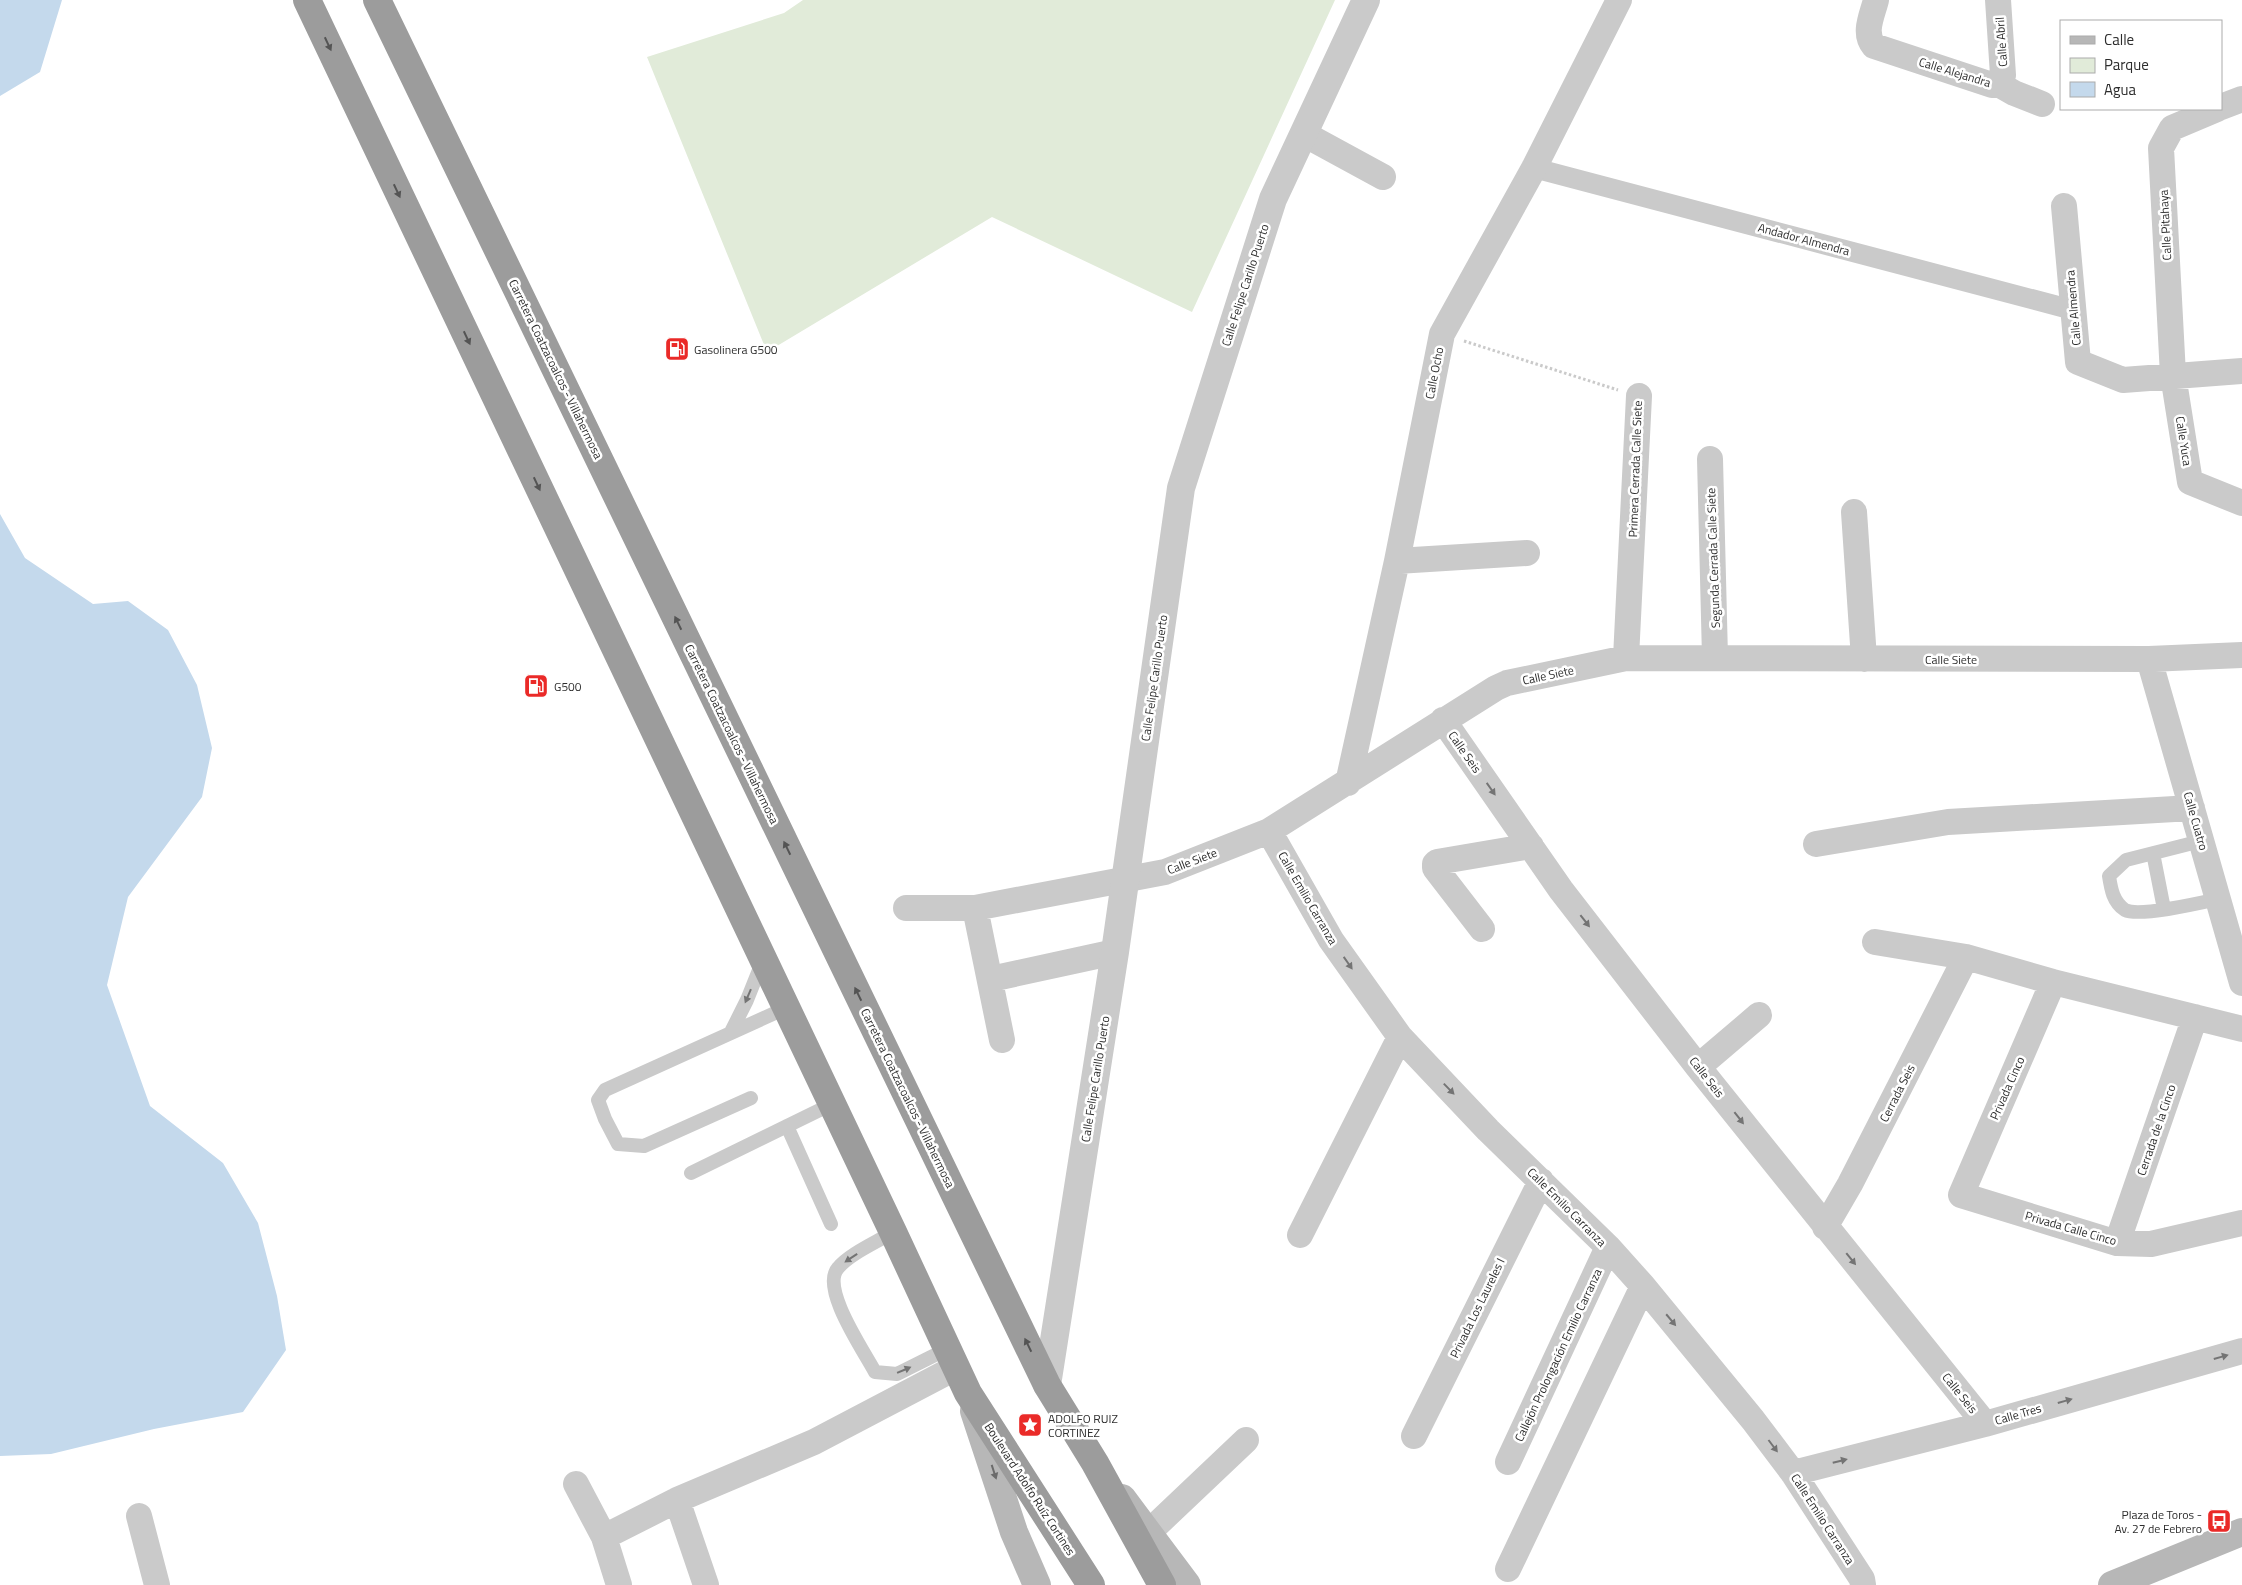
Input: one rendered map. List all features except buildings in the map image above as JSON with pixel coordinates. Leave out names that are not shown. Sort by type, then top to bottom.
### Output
[{"type":"highway","points":[[307,0],[968,1393]]},
{"type":"highway","name":"Carretera Coatzacoalcos - Villahermosa","points":[[377,0],[1047,1385],[1095,1463]]},
{"type":"highway","name":"Boulevard Adolfo Ruíz Cortines","points":[[968,1393],[1092,1585]]},
{"type":"highway","points":[[1095,1463],[1162,1585]]},
{"type":"main road","points":[[968,1393],[1014,1532],[1037,1585]]},
{"type":"main road","points":[[1095,1463],[1149,1532],[1187,1585]]},
{"type":"main road","points":[[2112,1585],[2242,1532]]},
{"type":"street","name":"Calle Felipe Carillo Puerto","points":[[1047,1385],[1115,952],[1181,488],[1273,199],[1366,0]]},
{"type":"street","name":"Calle Ocho","points":[[1348,783],[1397,561],[1442,334],[1534,168],[1619,0]]},
{"type":"street","name":"Calle Alejandra","points":[[1876,0],[1868,30],[1868,39],[1874,46],[1992,85],[2000,85],[2014,93],[2042,104]]},
{"type":"street","name":"Calle Abril","points":[[1998,0],[2003,75],[2000,85]]},
{"type":"street","name":"Calle Pitahaya","points":[[2222,107],[2242,99]]},
{"type":"street","name":"Calle Pitahaya","points":[[2173,375],[2161,148],[2172,128],[2214,110]]},
{"type":"street","points":[[1304,134],[1383,177]]},
{"type":"street","name":"Andador Almendra","points":[[1534,168],[2073,310]]},
{"type":"street","name":"Calle Almendra","points":[[2064,206],[2078,362],[2122,380],[2242,371]]},
{"type":"street","name":"Calle Yuca","points":[[2173,375],[2190,482],[2242,503]]},
{"type":"street","name":"Primera Cerrada Calle Siete","points":[[1626,658],[1640,396]]},
{"type":"street","name":"Segunda Cerrada Calle Siete","points":[[1710,459],[1716,657]]},
{"type":"street","points":[[1854,512],[1864,658]]},
{"type":"street","points":[[1397,561],[1527,554]]},
{"type":"street","name":"Calle Siete","points":[[906,908],[975,908],[1165,872],[1269,831],[1496,688],[1507,683],[1626,658],[2149,658],[2242,655]]},
{"type":"street","name":"Calle Cuatro","points":[[2149,658],[2242,983]]},
{"type":"street","name":"Calle Seis","points":[[1443,720],[1561,890],[1825,1227],[1985,1424]]},
{"type":"street","points":[[1816,844],[1948,822],[2192,808]]},
{"type":"street","name":"Calle Emilio Carranza","points":[[1269,831],[1331,940],[1400,1037],[1488,1130],[1608,1247],[1642,1286],[1753,1420],[1793,1473],[1862,1579],[1863,1585]]},
{"type":"street","points":[[1482,928],[1435,868],[1435,864],[1437,862],[1531,846]]},
{"type":"street","points":[[975,908],[1002,1040]]},
{"type":"street","points":[[1875,942],[1966,957],[2054,982],[2242,1029]]},
{"type":"street","points":[[991,979],[1115,952]]},
{"type":"street","name":"Cerrada Seis","points":[[1825,1227],[1850,1184],[1966,957]]},
{"type":"street","name":"Privada Cinco","points":[[1961,1195],[2054,982]]},
{"type":"street","points":[[1698,1067],[1759,1015]]},
{"type":"street","name":"Cerrada de la Cinco","points":[[2117,1243],[2195,1017]]},
{"type":"street","points":[[1300,1235],[1400,1037]]},
{"type":"street","name":"Privada Los Laureles I","points":[[1414,1436],[1541,1181]]},
{"type":"street","name":"Privada Calle Cinco","points":[[1961,1195],[2117,1243],[2151,1244],[2242,1223]]},
{"type":"street","name":"Callejón Prolongación Emilio Carranza","points":[[1508,1462],[1608,1247]]},
{"type":"street","points":[[1508,1569],[1642,1286]]},
{"type":"street","name":"Calle Tres","points":[[1793,1473],[1985,1424],[2242,1351]]},
{"type":"street","points":[[604,1537],[677,1500],[814,1442],[951,1359]]},
{"type":"street","points":[[1149,1532],[1246,1440]]},
{"type":"street","points":[[576,1484],[604,1537],[619,1585]]},
{"type":"street","points":[[677,1500],[706,1585]]},
{"type":"street","points":[[139,1516],[158,1585]]},
{"type":"lane","points":[[2201,841],[2126,860],[2109,876],[2112,896],[2126,910],[2144,912],[2218,900]]},
{"type":"lane","points":[[2153,853],[2164,909]]},
{"type":"lane","points":[[731,1032],[747,1000],[763,960]]},
{"type":"lane","points":[[751,1098],[644,1146],[618,1144],[598,1100],[605,1090],[786,1008]]},
{"type":"lane","points":[[691,1174],[832,1104]]},
{"type":"lane","points":[[787,1126],[831,1224]]},
{"type":"lane","points":[[893,1232],[838,1268],[832,1279],[835,1299],[875,1372],[897,1374],[951,1359]]},
{"type":"path","name":"Primera Cerrada Calle Siete","points":[[1442,334],[1640,396]]},
{"type":"green space","points":[[803,0],[1335,0],[1192,312],[992,217],[767,352],[647,57],[784,13]]},
{"type":"water","points":[[0,0],[62,0],[40,72],[0,96]]},
{"type":"water","points":[[0,514],[25,558],[93,604],[128,601],[168,630],[197,685],[212,748],[202,797],[128,897],[107,985],[150,1106],[223,1163],[258,1223],[277,1296],[286,1350],[243,1412],[154,1429],[51,1454],[0,1456]]},
{"type":"place","name":"Gasolinera G500","points":[[677,349]]},
{"type":"place","name":"G500","points":[[536,686]]},
{"type":"place","name":"ADOLFO RUIZ CORTINEZ","points":[[1030,1425]]},
{"type":"place","name":"Plaza de Toros - Av. 27 de Febrero","points":[[2219,1521]]}]
